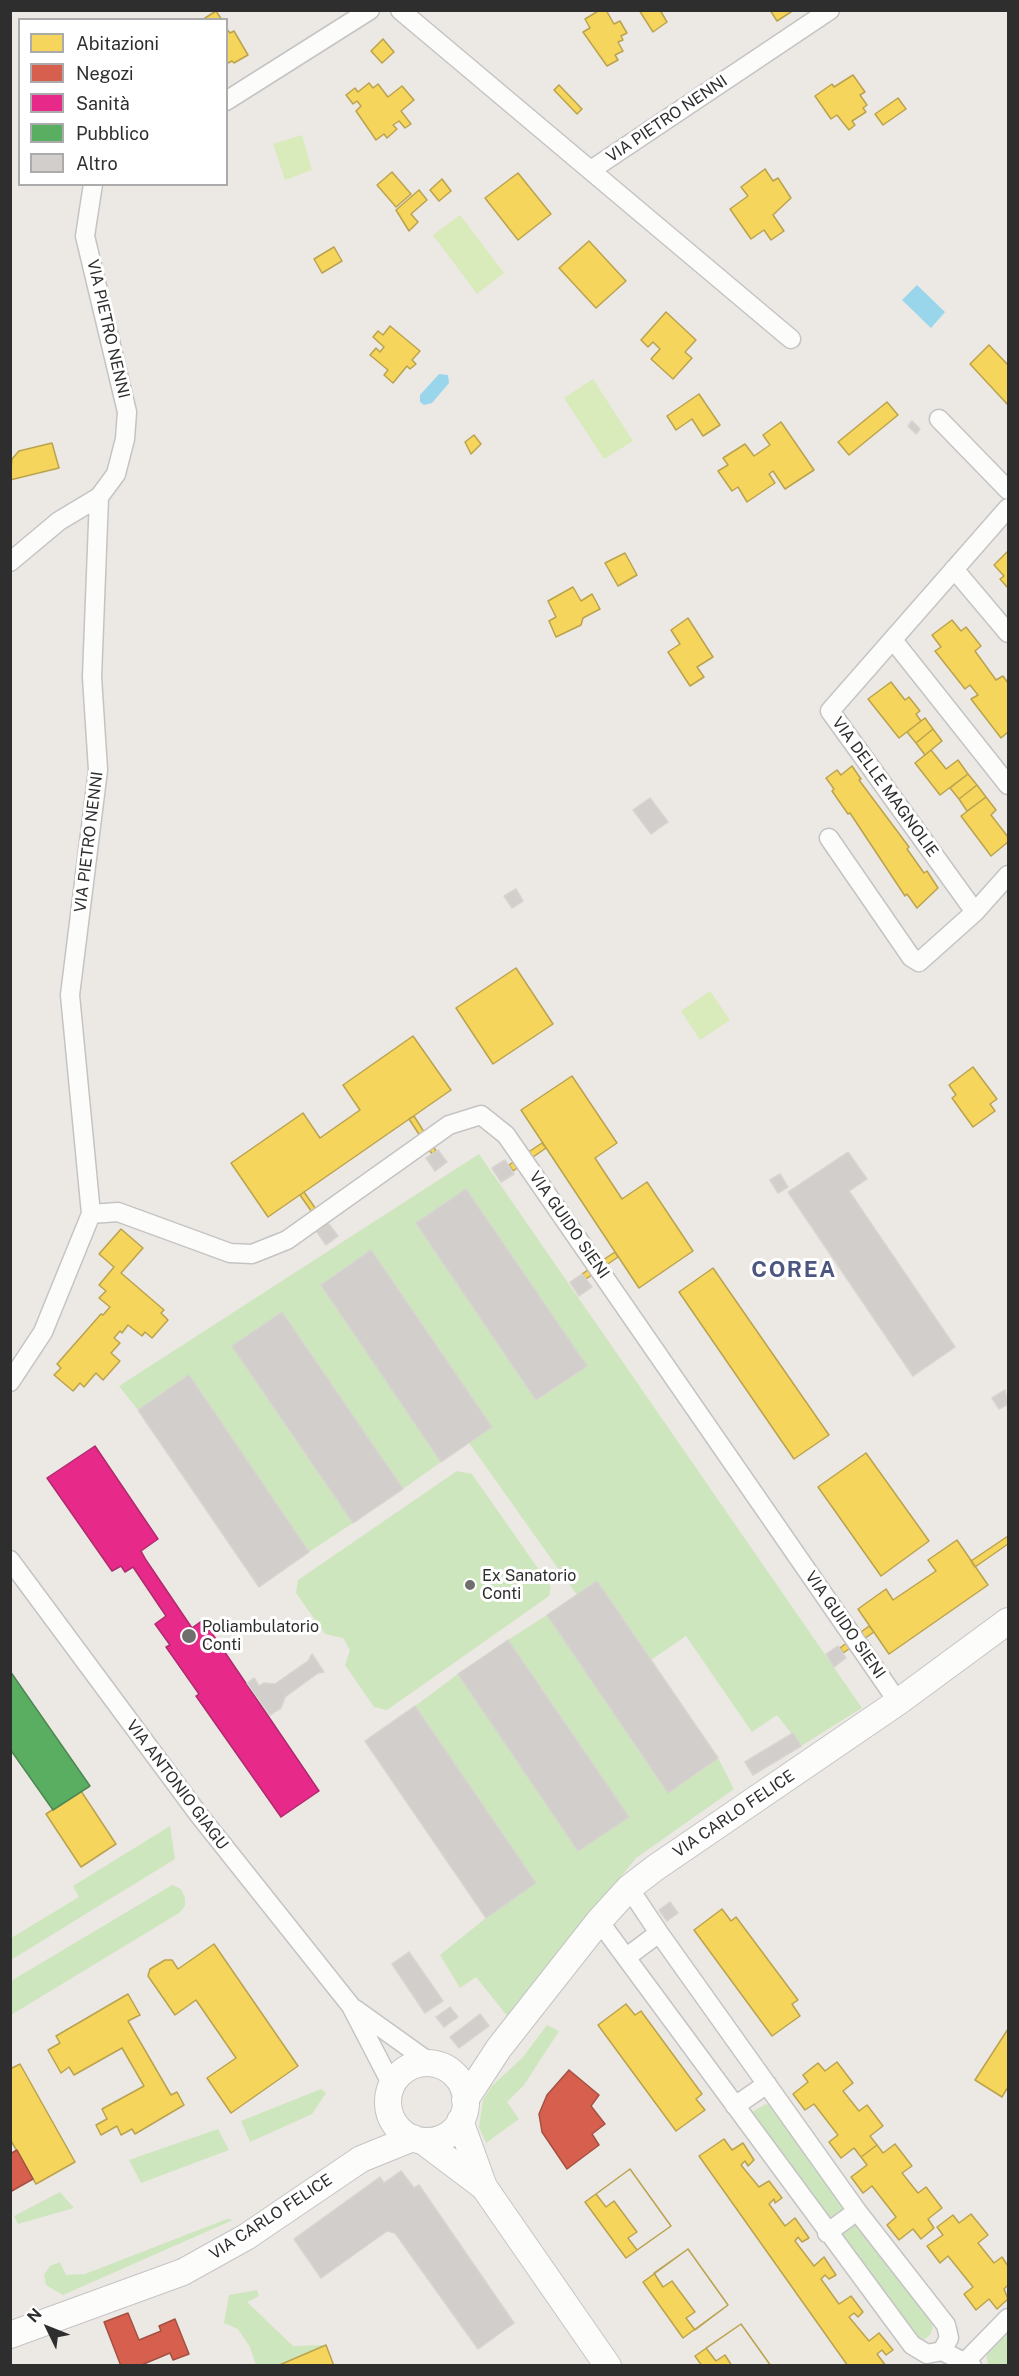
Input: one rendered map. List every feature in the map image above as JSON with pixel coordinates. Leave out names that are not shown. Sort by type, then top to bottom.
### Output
[{"type":"main road","name":"VIA CARLO FELICE","points":[[463,2110],[499,2049],[600,1921],[629,1888],[898,1702],[1008,1621]]},
{"type":"main road","points":[[484,2187],[418,2140],[403,2133],[390,2115],[388,2094],[392,2085],[409,2068],[420,2064],[440,2066],[499,2049]]},
{"type":"main road","points":[[440,2066],[457,2077],[463,2110],[484,2187],[608,2366]]},
{"type":"main road","points":[[418,2140],[445,2137],[463,2110]]},
{"type":"main road","name":"VIA CARLO FELICE","points":[[361,2159],[390,2115]]},
{"type":"main road","name":"VIA CARLO FELICE","points":[[10,2335],[183,2271],[246,2238],[361,2159],[418,2140]]},
{"type":"street","points":[[228,100],[370,10]]},
{"type":"street","name":"VIA PIETRO NENNI","points":[[400,10],[591,170],[830,10]]},
{"type":"street","points":[[591,170],[791,339]]},
{"type":"street","name":"VIA PIETRO NENNI","points":[[10,1382],[42,1332],[92,1214],[70,995],[98,770],[92,677],[99,497],[116,474],[127,412],[86,236],[93,186]]},
{"type":"street","points":[[939,419],[1008,490]]},
{"type":"street","points":[[10,562],[59,521],[99,497]]},
{"type":"street","name":"VIA DELLE MAGNOLIE","points":[[975,912],[830,711],[1008,508]]},
{"type":"street","points":[[954,569],[1008,633]]},
{"type":"street","points":[[893,640],[1008,785]]},
{"type":"street","points":[[829,838],[911,957],[919,962],[975,912],[1008,875]]},
{"type":"street","name":"VIA GUIDO SIENI","points":[[92,1214],[118,1212],[230,1253],[252,1254],[287,1240],[449,1125],[481,1115],[506,1135],[898,1702]]},
{"type":"street","name":"VIA ANTONIO GIAGU","points":[[10,1560],[192,1806],[351,2006],[392,2085]]},
{"type":"street","points":[[629,1888],[658,1933],[857,2211],[946,2325],[949,2338],[942,2351]]},
{"type":"street","points":[[600,1921],[628,1956],[827,2233],[912,2345],[927,2354],[942,2351],[969,2363],[1008,2318]]},
{"type":"street","points":[[628,1956],[658,1933]]},
{"type":"street","name":"VIA ANTONIO GIAGU","points":[[351,2006],[440,2066]]},
{"type":"street","points":[[735,2106],[766,2084]]},
{"type":"street","points":[[827,2233],[857,2211]]},
{"type":"green space","points":[[302,135],[312,170],[285,180],[273,144]]},
{"type":"green space","points":[[460,215],[504,273],[477,294],[433,235]]},
{"type":"green space","points":[[593,379],[633,441],[604,459],[564,398]]},
{"type":"green space","points":[[710,991],[730,1020],[700,1040],[681,1011]]},
{"type":"green space","points":[[479,1154],[862,1708],[801,1746],[777,1715],[752,1732],[686,1636],[651,1660],[597,1581],[577,1595],[469,1443],[492,1427],[371,1250],[321,1285],[441,1462],[403,1489],[282,1312],[232,1346],[353,1523],[309,1552],[189,1376],[138,1410],[119,1386]],"holes":[[[466,1189],[586,1366],[537,1400],[416,1224]]]},
{"type":"green space","points":[[457,1471],[472,1474],[551,1587],[549,1596],[387,1710],[374,1707],[345,1665],[350,1650],[343,1638],[325,1634],[296,1593],[298,1580]]},
{"type":"green space","points":[[547,1615],[667,1792],[718,1758],[734,1789],[636,1858],[508,2017],[476,1977],[460,1988],[440,1955],[486,1918],[536,1883],[415,1706],[458,1674],[578,1851],[628,1817],[508,1640]]},
{"type":"green space","points":[[170,1826],[175,1859],[11,1960],[11,1938],[79,1897],[73,1886]]},
{"type":"green space","points":[[172,1885],[181,1889],[185,1898],[185,1906],[179,1913],[11,2015],[11,1981]]},
{"type":"green space","points":[[547,2025],[559,2031],[524,2085],[507,2102],[519,2119],[486,2143],[479,2127],[483,2100],[491,2087],[523,2057]]},
{"type":"green space","points":[[321,2089],[326,2093],[312,2114],[250,2142],[241,2121]]},
{"type":"green space","points":[[766,2104],[773,2107],[841,2200],[844,2208],[840,2215],[830,2220],[754,2117],[753,2111]]},
{"type":"green space","points":[[218,2129],[229,2150],[141,2183],[129,2160]]},
{"type":"green space","points":[[60,2192],[74,2208],[18,2224],[14,2216]]},
{"type":"green space","points":[[227,2219],[233,2220],[63,2295],[46,2285],[44,2275],[50,2266],[60,2262],[66,2275],[85,2274]]},
{"type":"green space","points":[[855,2224],[862,2227],[931,2320],[933,2328],[930,2335],[923,2340],[919,2340],[843,2237],[842,2231]]},
{"type":"green space","points":[[257,2290],[259,2296],[247,2302],[293,2346],[326,2345],[277,2365],[256,2365],[250,2347],[238,2329],[224,2323],[229,2295]]},
{"type":"green space","points":[[1008,2332],[1008,2365],[988,2365],[986,2352],[992,2343]]},
{"type":"water","points":[[917,285],[945,312],[931,328],[902,300]]},
{"type":"water","points":[[439,374],[448,375],[449,383],[432,403],[424,405],[420,402],[420,395]]},
{"type":"building: Abitazioni","points":[[600,10],[606,10],[614,24],[620,21],[627,33],[621,36],[623,40],[618,42],[623,51],[615,55],[618,60],[607,66],[583,32],[590,28],[585,19]]},
{"type":"building: Abitazioni","points":[[639,10],[660,10],[667,22],[653,32]]},
{"type":"building: Abitazioni","points":[[770,10],[794,10],[777,21]]},
{"type":"building: Abitazioni","points":[[216,11],[221,18],[205,18]]},
{"type":"building: Abitazioni","points":[[228,30],[230,33],[234,31],[248,55],[234,63],[232,61],[228,63]]},
{"type":"building: Abitazioni","points":[[383,39],[394,52],[382,63],[371,51]]},
{"type":"building: Abitazioni","points":[[853,75],[865,92],[860,95],[867,105],[863,108],[866,112],[852,121],[855,125],[849,130],[837,115],[831,119],[815,96],[832,84],[834,87]]},
{"type":"building: Abitazioni","points":[[369,83],[373,88],[378,84],[388,97],[402,86],[414,100],[401,111],[411,124],[405,128],[399,121],[393,125],[397,129],[387,138],[384,134],[376,140],[356,111],[361,106],[357,101],[353,104],[346,95],[355,88],[358,92]]},
{"type":"building: Abitazioni","points":[[559,85],[582,109],[577,114],[554,90]]},
{"type":"building: Abitazioni","points":[[898,98],[906,109],[883,125],[875,114]]},
{"type":"building: Abitazioni","points":[[765,169],[773,181],[778,178],[791,198],[773,215],[784,231],[771,240],[764,230],[751,239],[730,209],[748,196],[741,187]]},
{"type":"building: Abitazioni","points":[[392,172],[411,194],[396,207],[377,185]]},
{"type":"building: Abitazioni","points":[[518,173],[551,214],[518,240],[485,198]]},
{"type":"building: Abitazioni","points":[[442,179],[451,191],[439,201],[430,190]]},
{"type":"building: Abitazioni","points":[[419,190],[427,200],[411,214],[418,222],[409,231],[396,210]]},
{"type":"building: Abitazioni","points":[[589,241],[626,281],[596,308],[559,268]]},
{"type":"building: Abitazioni","points":[[334,247],[342,261],[322,273],[314,259]]},
{"type":"building: Abitazioni","points":[[666,312],[696,340],[685,352],[692,358],[673,379],[651,359],[660,349],[653,342],[648,347],[641,340]]},
{"type":"building: Abitazioni","points":[[390,326],[420,351],[412,360],[416,364],[410,369],[407,366],[393,383],[384,375],[388,370],[370,355],[376,348],[380,352],[384,347],[373,337],[378,331],[383,335]]},
{"type":"building: Abitazioni","points":[[989,345],[1008,365],[1008,405],[970,364]]},
{"type":"building: Abitazioni","points":[[699,394],[720,425],[703,436],[692,419],[676,430],[667,416]]},
{"type":"building: Abitazioni","points":[[887,402],[898,415],[849,455],[838,442]]},
{"type":"building: Abitazioni","points":[[781,422],[814,470],[785,489],[773,471],[769,474],[775,483],[747,502],[738,487],[732,491],[718,471],[728,465],[723,458],[745,444],[754,456],[770,445],[763,435]]},
{"type":"building: Abitazioni","points":[[474,435],[481,444],[471,454],[465,442]]},
{"type":"building: Abitazioni","points":[[52,443],[59,468],[10,480],[12,459],[19,451]]},
{"type":"building: Abitazioni","points":[[1008,551],[1008,588],[1000,579],[1004,576],[994,565]]},
{"type":"building: Abitazioni","points":[[625,553],[637,575],[618,586],[605,563]]},
{"type":"building: Abitazioni","points":[[573,587],[581,601],[592,594],[600,609],[583,618],[581,625],[556,637],[549,621],[556,617],[548,601]]},
{"type":"building: Abitazioni","points":[[688,618],[713,657],[697,667],[704,677],[690,686],[668,652],[680,644],[671,630]]},
{"type":"building: Abitazioni","points":[[952,620],[961,631],[966,627],[981,646],[975,651],[996,680],[1003,676],[1008,683],[1008,732],[1001,738],[971,699],[978,695],[970,685],[965,689],[935,651],[941,647],[932,635]]},
{"type":"building: Abitazioni","points":[[891,682],[905,700],[909,697],[920,711],[916,714],[921,721],[899,738],[868,699]]},
{"type":"building: Abitazioni","points":[[925,718],[933,729],[916,743],[907,732]]},
{"type":"building: Abitazioni","points":[[933,729],[942,741],[925,755],[916,743]]},
{"type":"building: Abitazioni","points":[[931,750],[946,769],[958,760],[968,774],[940,795],[915,763]]},
{"type":"building: Abitazioni","points":[[852,766],[861,779],[859,780],[909,847],[907,849],[924,873],[927,871],[938,888],[917,908],[907,894],[905,896],[850,813],[848,814],[832,791],[834,789],[826,778],[837,770],[841,775]]},
{"type":"building: Abitazioni","points":[[968,774],[977,785],[959,799],[950,788]]},
{"type":"building: Abitazioni","points":[[977,785],[986,797],[967,811],[959,799]]},
{"type":"building: Abitazioni","points":[[986,797],[996,810],[991,815],[1008,837],[1008,842],[991,856],[961,816]]},
{"type":"building: Abitazioni","points":[[516,968],[553,1024],[493,1064],[456,1008]]},
{"type":"building: Abitazioni","points":[[413,1036],[451,1090],[268,1217],[231,1163],[303,1113],[320,1138],[360,1110],[343,1085]]},
{"type":"building: Abitazioni","points":[[973,1067],[997,1099],[990,1104],[995,1111],[973,1127],[952,1098],[956,1095],[949,1085]]},
{"type":"building: Abitazioni","points":[[572,1076],[617,1143],[595,1158],[622,1199],[647,1182],[693,1251],[639,1288],[521,1110]]},
{"type":"building: Abitazioni","points":[[414,1116],[436,1151],[432,1154],[409,1119]]},
{"type":"building: Abitazioni","points":[[542,1143],[546,1148],[513,1171],[509,1165]]},
{"type":"building: Abitazioni","points":[[304,1192],[327,1225],[323,1228],[300,1195]]},
{"type":"building: Abitazioni","points":[[121,1229],[143,1248],[121,1273],[164,1310],[161,1313],[168,1320],[152,1338],[145,1332],[142,1336],[128,1325],[114,1338],[120,1343],[111,1353],[120,1361],[103,1380],[96,1373],[84,1387],[80,1383],[73,1391],[54,1375],[61,1368],[57,1364],[101,1314],[103,1315],[110,1307],[99,1298],[106,1291],[99,1285],[114,1267],[99,1254]]},
{"type":"building: Abitazioni","points":[[615,1252],[618,1257],[586,1279],[582,1274]]},
{"type":"building: Abitazioni","points":[[713,1268],[829,1435],[794,1459],[679,1292]]},
{"type":"building: Abitazioni","points":[[866,1453],[929,1541],[881,1576],[818,1487]]},
{"type":"building: Abitazioni","points":[[1008,1536],[1008,1544],[975,1567],[971,1561]]},
{"type":"building: Abitazioni","points":[[957,1540],[988,1585],[889,1654],[858,1609],[886,1589],[893,1600],[936,1571],[928,1560]]},
{"type":"building: Abitazioni","points":[[869,1626],[874,1632],[843,1653],[840,1648]]},
{"type":"building: Abitazioni","points":[[81,1791],[116,1844],[81,1867],[46,1814]]},
{"type":"building: Abitazioni","points":[[722,1909],[731,1921],[736,1917],[798,2000],[792,2004],[800,2016],[772,2036],[694,1930]]},
{"type":"building: Abitazioni","points":[[214,1944],[298,2066],[231,2113],[207,2078],[236,2058],[196,2000],[175,2015],[148,1976],[150,1969],[165,1960],[172,1960],[178,1969]]},
{"type":"building: Abitazioni","points":[[128,1994],[140,2015],[128,2021],[171,2095],[177,2092],[184,2105],[135,2134],[132,2129],[121,2135],[117,2126],[101,2135],[96,2125],[107,2119],[102,2109],[144,2086],[122,2048],[74,2075],[69,2067],[61,2073],[48,2050],[60,2043],[56,2036]]},
{"type":"building: Abitazioni","points":[[626,2004],[635,2015],[641,2011],[702,2094],[696,2099],[705,2110],[676,2131],[598,2025]]},
{"type":"building: Abitazioni","points":[[1008,2029],[1008,2087],[1002,2097],[975,2080]]},
{"type":"building: Abitazioni","points":[[837,2062],[853,2083],[843,2091],[859,2111],[867,2105],[883,2126],[870,2136],[877,2145],[861,2157],[854,2148],[841,2158],[829,2142],[838,2135],[814,2104],[805,2110],[793,2094],[808,2082],[803,2075],[818,2063],[825,2071]]},
{"type":"building: Abitazioni","points":[[20,2064],[75,2162],[36,2184],[10,2139],[10,2069]]},
{"type":"building: Abitazioni","points":[[724,2139],[732,2150],[743,2143],[754,2160],[748,2166],[745,2161],[741,2165],[759,2187],[769,2181],[782,2198],[775,2203],[774,2199],[769,2204],[785,2226],[795,2218],[809,2238],[802,2242],[798,2237],[795,2241],[814,2266],[824,2257],[836,2275],[829,2279],[825,2275],[821,2279],[839,2304],[851,2296],[863,2312],[858,2317],[854,2313],[849,2317],[869,2341],[879,2333],[893,2350],[886,2355],[882,2350],[877,2354],[886,2366],[848,2366],[699,2156]]},
{"type":"building: Abitazioni","points":[[895,2144],[912,2166],[902,2173],[918,2193],[926,2187],[942,2208],[928,2219],[934,2228],[921,2239],[913,2229],[899,2240],[887,2225],[896,2217],[872,2186],[863,2193],[851,2177],[867,2165],[861,2157],[877,2145],[883,2153]]},
{"type":"building: Abitazioni","points":[[630,2169],[671,2226],[626,2258],[585,2202]]},
{"type":"building: Abitazioni","points":[[630,2169],[671,2226],[637,2250],[628,2238],[637,2232],[614,2201],[606,2207],[596,2194]]},
{"type":"building: Abitazioni","points":[[971,2214],[988,2235],[978,2243],[994,2263],[1002,2257],[1008,2266],[1008,2285],[1004,2289],[1008,2299],[997,2309],[989,2299],[976,2310],[964,2294],[973,2287],[948,2256],[940,2263],[927,2246],[943,2235],[937,2227],[953,2215],[959,2223]]},
{"type":"building: Abitazioni","points":[[688,2249],[728,2305],[695,2330],[686,2318],[695,2312],[672,2281],[663,2287],[654,2273]]},
{"type":"building: Abitazioni","points":[[688,2249],[728,2305],[683,2338],[643,2282]]},
{"type":"building: Abitazioni","points":[[741,2324],[771,2366],[702,2366],[695,2356]]},
{"type":"building: Abitazioni","points":[[741,2324],[771,2366],[732,2366],[725,2355],[716,2361],[706,2348]]},
{"type":"building: Abitazioni","points":[[326,2345],[334,2366],[277,2366]]},
{"type":"building: Negozi","points":[[569,2070],[599,2095],[591,2106],[605,2124],[592,2134],[599,2145],[567,2169],[542,2132],[539,2114],[547,2095]]},
{"type":"building: Negozi","points":[[17,2150],[33,2179],[10,2192],[10,2154]]},
{"type":"building: Negozi","points":[[128,2313],[139,2340],[161,2331],[159,2326],[175,2319],[189,2354],[173,2360],[170,2353],[139,2366],[121,2366],[104,2322]]},
{"type":"building: Sanità","name":"Poliambulatorio Conti","points":[[95,1446],[158,1539],[141,1551],[146,1560],[192,1628],[203,1620],[319,1791],[281,1817],[196,1696],[199,1694],[166,1647],[170,1645],[155,1624],[166,1616],[133,1567],[125,1572],[121,1566],[112,1571],[47,1478]]},
{"type":"building: Pubblico","points":[[10,1671],[90,1786],[53,1810],[10,1749]]},
{"type":"building: Altro","points":[[912,421],[920,429],[916,434],[908,426]]},
{"type":"building: Altro","points":[[650,798],[668,822],[651,834],[633,810]]},
{"type":"building: Altro","points":[[516,889],[523,901],[512,908],[504,896]]},
{"type":"building: Altro","points":[[438,1150],[447,1162],[435,1171],[426,1158]]},
{"type":"building: Altro","points":[[848,1152],[867,1179],[849,1191],[955,1347],[913,1376],[788,1192]]},
{"type":"building: Altro","points":[[505,1160],[514,1174],[501,1182],[492,1168]]},
{"type":"building: Altro","points":[[780,1174],[788,1187],[778,1193],[770,1180]]},
{"type":"building: Altro","points":[[466,1189],[587,1366],[536,1400],[416,1223]]},
{"type":"building: Altro","points":[[329,1224],[338,1236],[326,1245],[317,1232]]},
{"type":"building: Altro","points":[[371,1250],[492,1427],[441,1462],[321,1285]]},
{"type":"building: Altro","points":[[582,1274],[592,1287],[579,1296],[570,1282]]},
{"type":"building: Altro","points":[[282,1312],[403,1489],[353,1523],[232,1346]]},
{"type":"building: Altro","points":[[189,1375],[309,1552],[259,1587],[138,1410]]},
{"type":"building: Altro","points":[[1005,1390],[1008,1404],[999,1409],[992,1398]]},
{"type":"building: Altro","points":[[597,1581],[718,1758],[668,1793],[547,1615]]},
{"type":"building: Altro","points":[[508,1640],[629,1817],[578,1851],[458,1674]]},
{"type":"building: Altro","points":[[838,1646],[846,1658],[834,1667],[826,1654]]},
{"type":"building: Altro","points":[[312,1654],[324,1672],[318,1673],[285,1697],[281,1708],[270,1715],[247,1683],[254,1678],[259,1686],[264,1683],[275,1684],[308,1661]]},
{"type":"building: Altro","points":[[415,1706],[536,1883],[486,1918],[365,1741]]},
{"type":"building: Altro","points":[[793,1733],[801,1746],[753,1775],[745,1762]]},
{"type":"building: Altro","points":[[670,1902],[678,1913],[667,1921],[659,1910]]},
{"type":"building: Altro","points":[[409,1952],[443,2001],[425,2013],[392,1964]]},
{"type":"building: Altro","points":[[450,2007],[458,2017],[444,2027],[436,2017]]},
{"type":"building: Altro","points":[[480,2014],[489,2026],[459,2048],[450,2037]]},
{"type":"building: Altro","points":[[401,2171],[414,2188],[419,2185],[514,2323],[478,2349],[395,2233],[387,2231],[321,2278],[294,2239],[380,2177],[384,2183]]},
{"type":"place","name":"Ex Sanatorio Conti","points":[[470,1585]]},
{"type":"place","name":"Poliambulatorio Conti","points":[[189,1636]]},
{"type":"district","name":"COREA","points":[[794,1270]]}]
